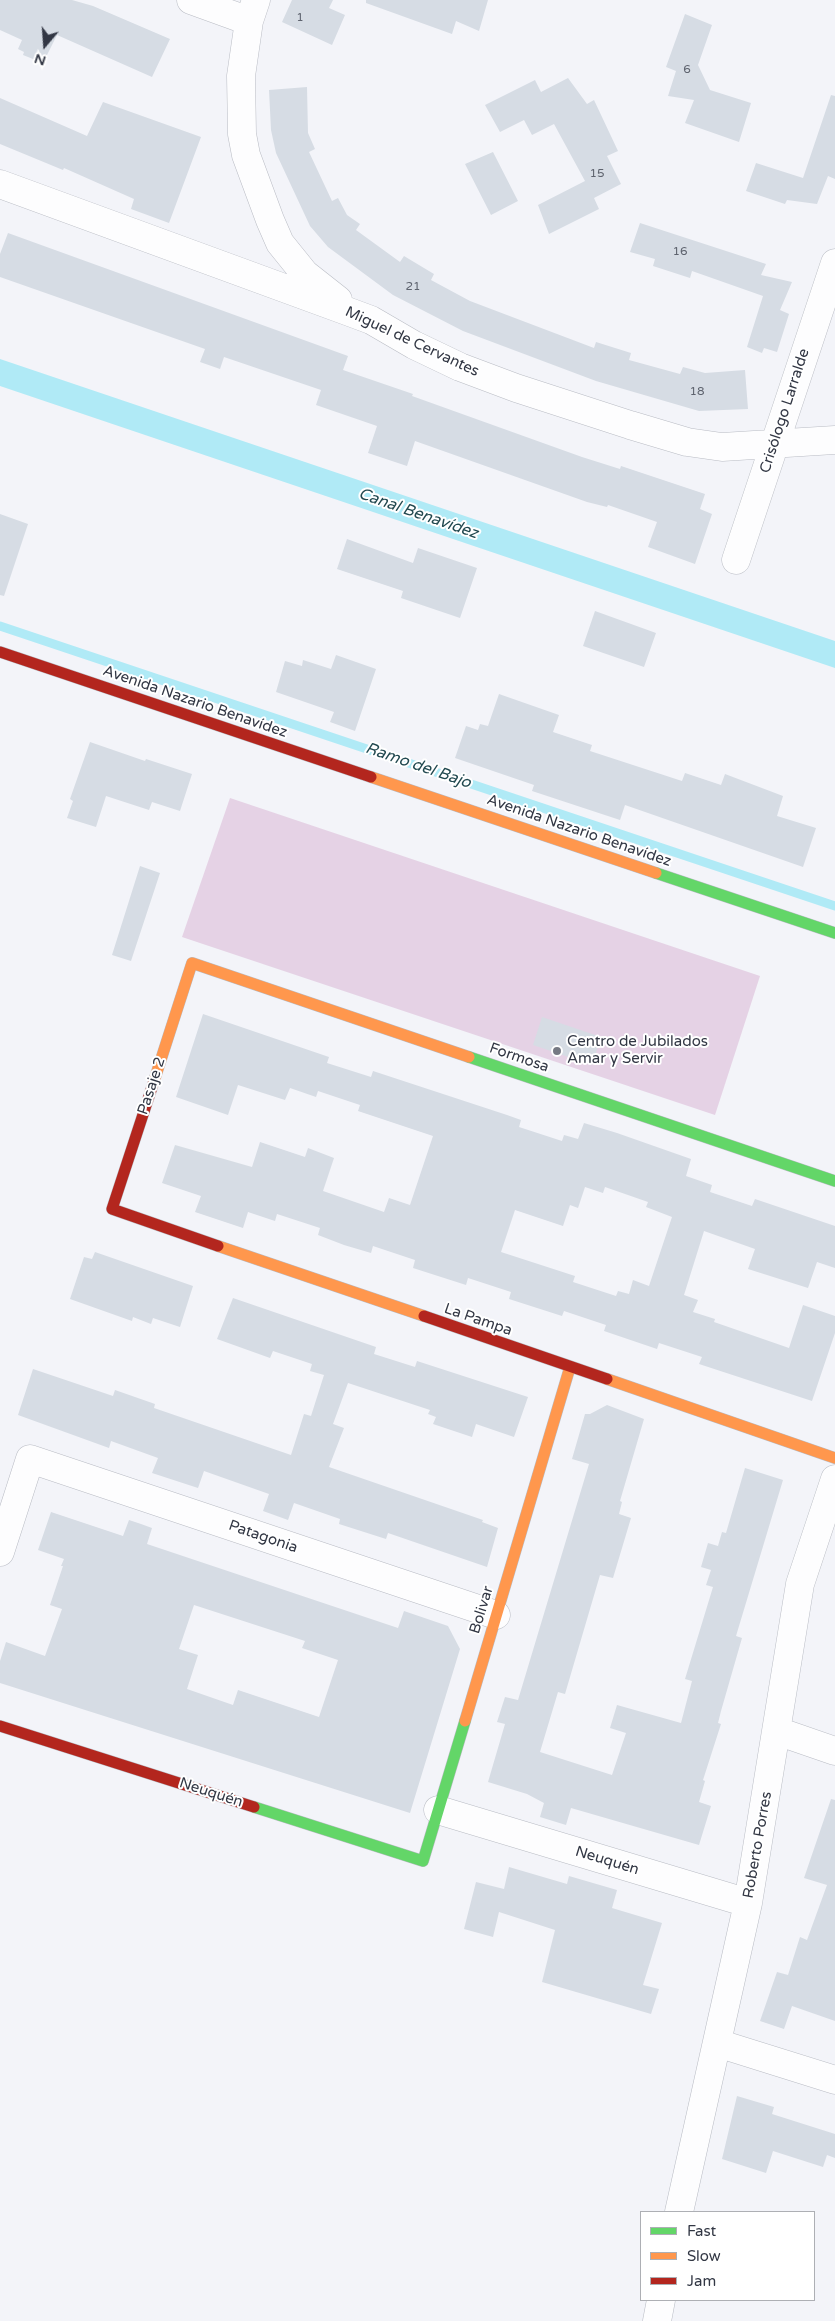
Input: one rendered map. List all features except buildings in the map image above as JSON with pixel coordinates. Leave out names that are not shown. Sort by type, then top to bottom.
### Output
[{"type":"street","points":[[191,0],[252,10],[241,76],[242,134],[252,174],[280,243],[305,274],[344,304],[371,320]]},
{"type":"street","name":"Miguel de Cervantes","points":[[0,184],[371,320],[414,345],[460,366],[516,388],[630,426],[687,442],[722,447],[835,440]]},
{"type":"street","name":"Crisólogo Larralde","points":[[736,560],[835,263]]},
{"type":"street","name":"Avenida Nazario Benavídez","points":[[0,652],[835,932]]},
{"type":"street","name":"Formosa","points":[[192,963],[835,1181]]},
{"type":"street","name":"Pasaje 2","points":[[112,1209],[192,963]]},
{"type":"street","name":"La Pampa","points":[[112,1209],[835,1458]]},
{"type":"street","name":"Bolivar","points":[[423,1861],[570,1367]]},
{"type":"street","name":"Patagonia","points":[[0,1552],[30,1459],[496,1615]]},
{"type":"street","name":"Roberto Porres","points":[[679,2211],[748,1903],[800,1584],[835,1479]]},
{"type":"street","name":"Neuquén","points":[[0,1726],[423,1861]]},
{"type":"street","points":[[777,1731],[835,1751]]},
{"type":"street","name":"Neuquén","points":[[438,1810],[748,1903]]},
{"type":"street","points":[[717,2043],[835,2080]]},
{"type":"street","points":[[657,2321],[661,2301]]},
{"type":"shaded area","points":[[230,798],[760,976],[715,1115],[182,937]]},
{"type":"water","name":"Canal Benavídez","points":[[0,359],[835,641],[835,668],[0,386]]},
{"type":"waterway","name":"Ramo del Bajo","points":[[0,626],[835,906]]},
{"type":"traffic: fast","points":[[656,873],[835,933]]},
{"type":"traffic: fast","points":[[469,1057],[835,1181]]},
{"type":"traffic: fast","points":[[254,1807],[423,1861],[465,1721]]},
{"type":"traffic: slow","points":[[371,777],[656,873]]},
{"type":"traffic: slow","points":[[154,1081],[192,963],[469,1057]]},
{"type":"traffic: slow","points":[[218,1246],[424,1316]]},
{"type":"traffic: slow","points":[[465,1721],[570,1367]]},
{"type":"traffic: slow","points":[[607,1379],[835,1458]]},
{"type":"traffic: jam","points":[[0,652],[371,777]]},
{"type":"traffic: jam","points":[[154,1081],[112,1209],[218,1246]]},
{"type":"traffic: jam","points":[[424,1316],[607,1379]]},
{"type":"traffic: jam","points":[[0,1726],[254,1807]]},
{"type":"place","name":"Centro de Jubilados Amar y Servir","points":[[557,1051]]}]
